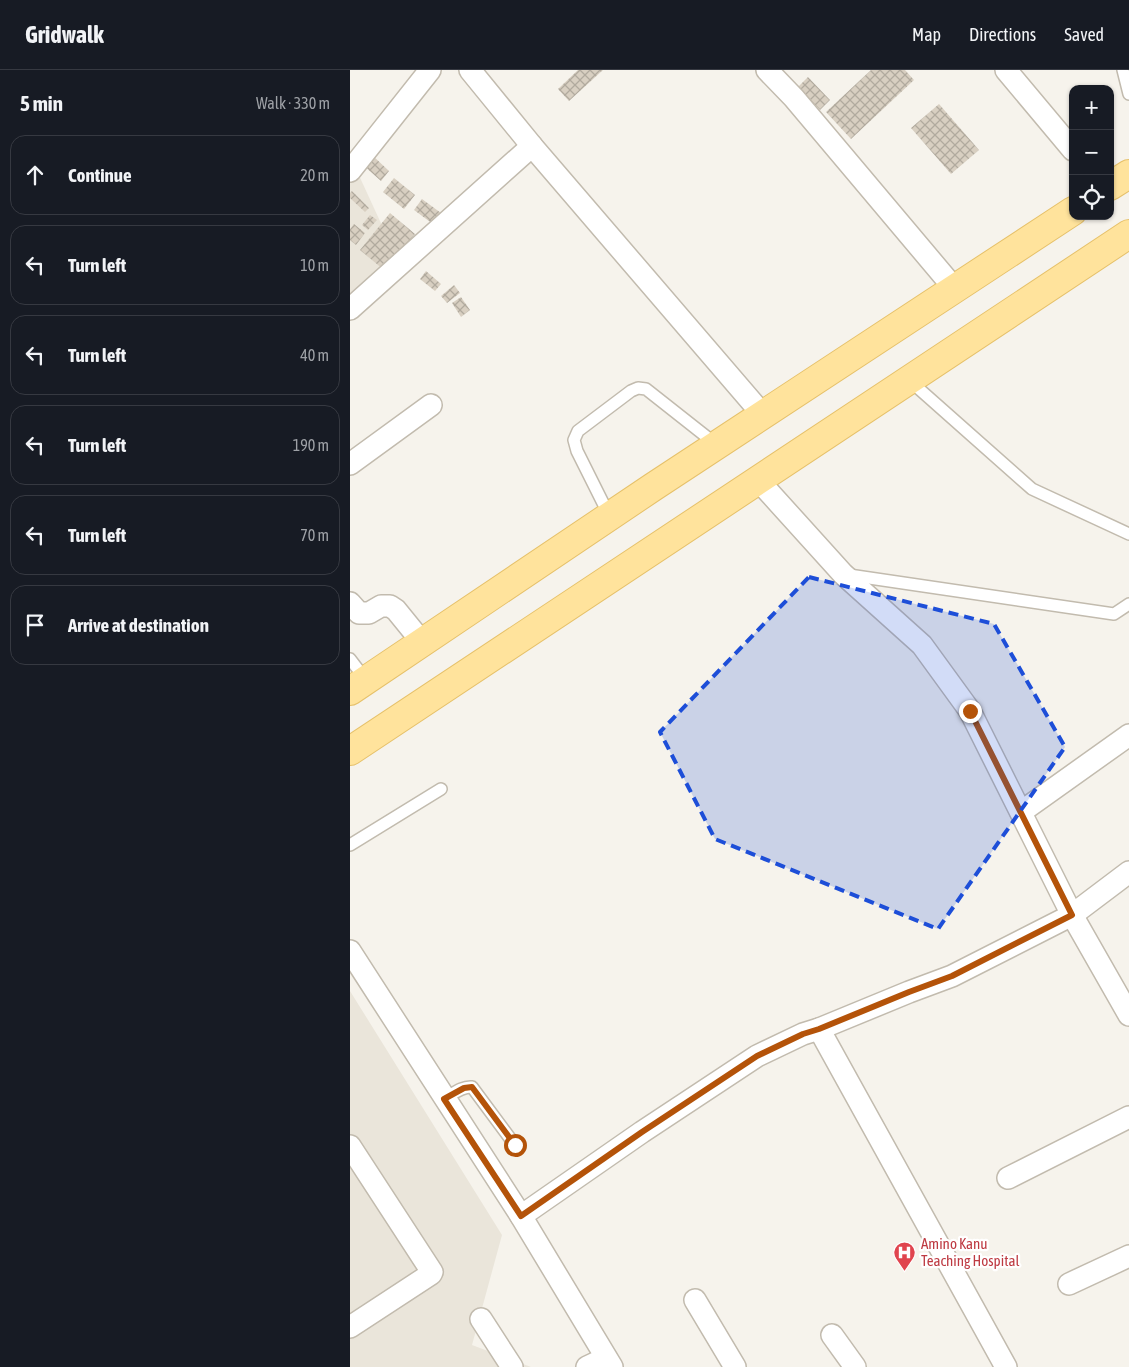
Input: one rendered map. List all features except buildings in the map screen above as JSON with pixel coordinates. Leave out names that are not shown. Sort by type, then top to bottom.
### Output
[{"type":"main road","points":[[1114,183],[1129,174]]},
{"type":"main road","points":[[355,677],[422,642],[1069,213]]},
{"type":"main road","points":[[350,751],[1129,234]]},
{"type":"street","points":[[350,171],[430,70]]},
{"type":"street","points":[[470,70],[532,146],[763,415]]},
{"type":"street","points":[[766,70],[794,98],[954,288]]},
{"type":"street","points":[[1006,70],[1069,145]]},
{"type":"street","points":[[350,310],[532,146]]},
{"type":"street","points":[[350,464],[431,406]]},
{"type":"street","points":[[758,480],[843,574],[922,645],[970,711],[1072,915],[1126,1005]]},
{"type":"street","points":[[350,603],[359,613],[369,613],[381,606],[390,606],[396,610],[422,642]]},
{"type":"street","points":[[1021,812],[1129,735]]},
{"type":"street","points":[[521,1216],[642,1132],[757,1056],[803,1034],[952,976],[1072,915],[1129,872]]},
{"type":"street","points":[[350,951],[521,1216],[609,1362],[586,1367]]},
{"type":"street","points":[[819,1029],[1006,1367]]},
{"type":"street","points":[[1008,1178],[1129,1117]]},
{"type":"street","points":[[350,1146],[432,1272],[350,1327]]},
{"type":"street","points":[[1069,1284],[1129,1256]]},
{"type":"street","points":[[695,1300],[735,1367]]},
{"type":"street","points":[[481,1318],[512,1367]]},
{"type":"street","points":[[832,1335],[854,1367]]},
{"type":"lane","points":[[1123,70],[1129,94]]},
{"type":"lane","points":[[909,380],[1032,489],[1129,534]]},
{"type":"lane","points":[[610,516],[577,451],[574,440],[578,431],[631,391],[638,388],[646,389],[717,445]]},
{"type":"lane","points":[[843,574],[1114,614],[1129,604]]},
{"type":"lane","points":[[350,845],[441,789]]},
{"type":"lane","points":[[444,1099],[464,1088],[472,1087],[515,1145]]},
{"type":"highlighted area","points":[[809,577],[994,624],[1065,747],[938,929],[715,839],[660,732]]},
{"type":"shaded area","points":[[350,156],[403,271],[350,318]]},
{"type":"shaded area","points":[[350,991],[502,1235],[472,1345],[531,1367],[350,1367]]},
{"type":"place","name":"Amino Kanu Teaching Hospital","points":[[905,1271]]},
{"type":"route","points":[[515,1145],[472,1087],[464,1088],[444,1099],[521,1216],[642,1132],[757,1056],[803,1034],[952,976],[1072,915],[970,711]]}]
